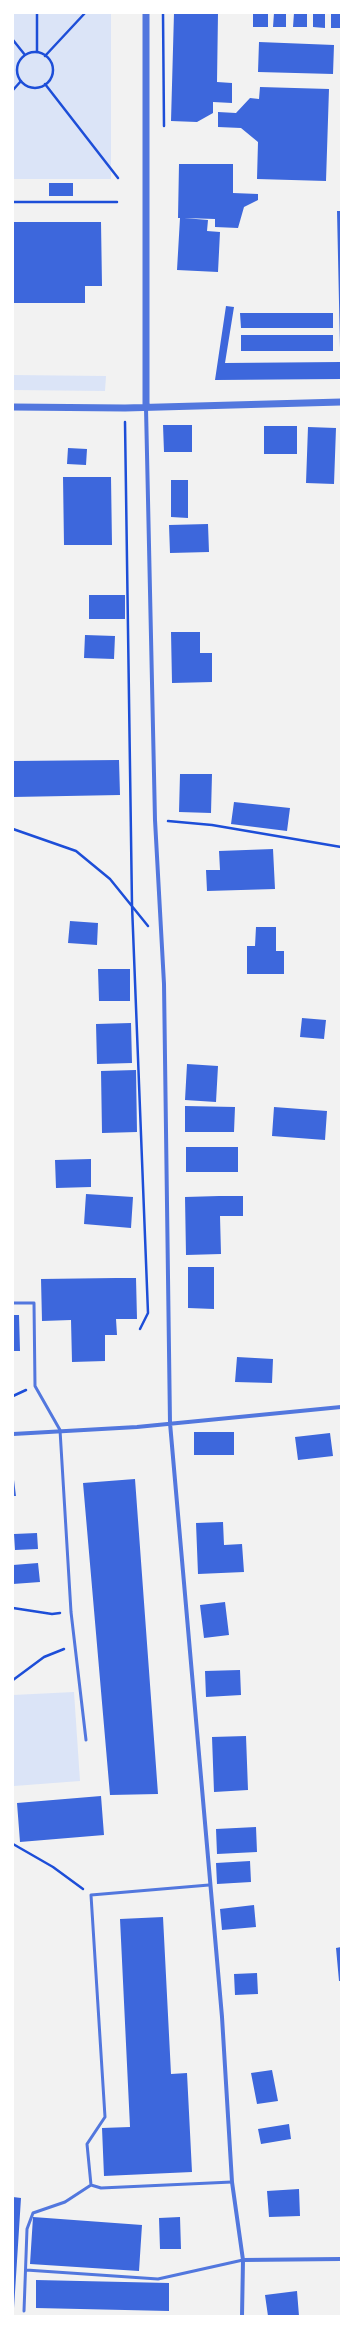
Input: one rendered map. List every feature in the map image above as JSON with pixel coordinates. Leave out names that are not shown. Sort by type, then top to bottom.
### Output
[{"type":"street","points":[[146,13],[146,408],[155,820],[160,943],[164,984],[170,1423],[222,2018],[232,2182],[243,2260],[242,2316]]},
{"type":"street","points":[[13,407],[146,408],[341,402]]},
{"type":"street","points":[[13,1434],[60,1430],[137,1427],[341,1407]]},
{"type":"street","points":[[243,2260],[341,2259]]},
{"type":"lane","points":[[13,1303],[34,1303],[35,1386],[60,1430],[71,1612],[86,1740]]},
{"type":"lane","points":[[91,2185],[87,2144],[105,2117],[91,1895],[210,1885]]},
{"type":"lane","points":[[24,2311],[27,2229],[33,2213],[65,2202],[91,2185],[101,2188],[232,2182]]},
{"type":"lane","points":[[26,2270],[158,2279],[243,2260]]},
{"type":"path","points":[[37,13],[37,52]]},
{"type":"path","points":[[45,56],[84,13]]},
{"type":"path","points":[[163,13],[164,126]]},
{"type":"path","points":[[13,40],[25,55]]},
{"type":"path","points":[[37,52],[49,60],[52,71],[51,77],[45,84],[31,88],[21,81],[18,76],[18,65],[25,55],[37,52]]},
{"type":"path","points":[[13,90],[21,81]]},
{"type":"path","points":[[45,84],[118,178]]},
{"type":"path","points":[[13,202],[118,202]]},
{"type":"path","points":[[124,408],[132,905],[148,1313],[140,1329]]},
{"type":"path","points":[[155,820],[212,825],[341,847]]},
{"type":"path","points":[[13,829],[76,851],[110,879],[132,905],[160,943]]},
{"type":"path","points":[[13,1608],[52,1614],[71,1612]]},
{"type":"path","points":[[13,1680],[44,1658],[74,1645]]},
{"type":"path","points":[[13,1844],[53,1867],[91,1895]]},
{"type":"shaded area","points":[[13,13],[111,13],[111,179],[13,179]]},
{"type":"shaded area","points":[[13,375],[106,376],[105,391],[13,390]]},
{"type":"shaded area","points":[[74,1692],[80,1781],[14,1786],[13,1695]]},
{"type":"building","points":[[174,13],[218,13],[217,82],[232,83],[232,103],[213,102],[213,113],[197,122],[171,121]]},
{"type":"building","points":[[253,13],[268,13],[268,27],[253,27]]},
{"type":"building","points":[[274,13],[286,13],[286,27],[273,27]]},
{"type":"building","points":[[294,13],[307,13],[307,27],[293,27]]},
{"type":"building","points":[[313,13],[325,13],[325,28],[313,27]]},
{"type":"building","points":[[331,13],[341,13],[341,28],[331,28]]},
{"type":"building","points":[[259,42],[334,45],[333,74],[258,72]]},
{"type":"building","points":[[260,87],[329,89],[326,181],[257,179],[258,142],[241,128],[218,127],[218,112],[236,113],[250,98],[259,99]]},
{"type":"building","points":[[179,164],[233,164],[233,193],[258,194],[258,200],[244,207],[238,228],[215,227],[215,219],[184,218],[208,220],[207,231],[220,232],[218,272],[177,270],[180,218],[178,218]]},
{"type":"building","points":[[49,183],[73,183],[73,196],[49,196]]},
{"type":"building","points":[[337,211],[341,211],[341,348],[340,348]]},
{"type":"building","points":[[13,222],[101,222],[102,286],[85,286],[85,303],[13,303]]},
{"type":"building","points":[[226,306],[234,307],[225,363],[341,362],[341,379],[215,380]]},
{"type":"building","points":[[240,313],[333,313],[333,328],[241,328]]},
{"type":"building","points":[[241,335],[333,335],[333,351],[241,351]]},
{"type":"building","points":[[163,425],[192,425],[192,452],[164,452]]},
{"type":"building","points":[[264,426],[297,426],[297,454],[264,454]]},
{"type":"building","points":[[308,427],[336,428],[334,484],[306,483]]},
{"type":"building","points":[[68,448],[87,449],[86,465],[67,464]]},
{"type":"building","points":[[63,477],[111,477],[112,545],[64,545]]},
{"type":"building","points":[[171,480],[188,480],[188,518],[171,517]]},
{"type":"building","points":[[208,524],[209,552],[170,553],[169,525]]},
{"type":"building","points":[[89,595],[125,595],[125,619],[89,619]]},
{"type":"building","points":[[171,632],[200,632],[200,653],[212,653],[212,682],[172,683]]},
{"type":"building","points":[[85,635],[115,636],[114,659],[84,658]]},
{"type":"building","points":[[119,760],[120,795],[13,797],[13,761]]},
{"type":"building","points":[[180,774],[212,774],[211,813],[179,812]]},
{"type":"building","points":[[234,802],[290,808],[287,831],[231,824]]},
{"type":"building","points":[[273,849],[275,889],[207,891],[206,870],[220,870],[219,851]]},
{"type":"building","points":[[70,921],[98,923],[97,945],[68,943]]},
{"type":"building","points":[[256,927],[276,927],[276,951],[284,951],[284,974],[247,974],[247,946],[255,946]]},
{"type":"building","points":[[98,969],[130,969],[130,1001],[99,1001]]},
{"type":"building","points":[[302,1018],[326,1020],[324,1039],[300,1037]]},
{"type":"building","points":[[131,1023],[132,1063],[97,1064],[96,1024]]},
{"type":"building","points":[[187,1064],[218,1066],[216,1102],[185,1100]]},
{"type":"building","points":[[136,1070],[137,1132],[102,1133],[101,1071]]},
{"type":"building","points":[[185,1106],[235,1107],[234,1132],[185,1132]]},
{"type":"building","points":[[274,1107],[327,1111],[325,1140],[272,1136]]},
{"type":"building","points":[[186,1147],[238,1147],[238,1172],[186,1172]]},
{"type":"building","points":[[91,1159],[91,1187],[56,1188],[55,1160]]},
{"type":"building","points":[[86,1194],[133,1197],[131,1228],[84,1224]]},
{"type":"building","points":[[243,1196],[243,1216],[220,1216],[221,1254],[186,1255],[185,1197]]},
{"type":"building","points":[[188,1267],[214,1267],[214,1309],[188,1308]]},
{"type":"building","points":[[136,1278],[137,1319],[116,1319],[117,1335],[105,1335],[105,1361],[72,1362],[71,1320],[42,1321],[41,1279]]},
{"type":"building","points":[[13,1315],[19,1315],[20,1351],[13,1351]]},
{"type":"building","points":[[237,1357],[273,1359],[272,1383],[235,1382]]},
{"type":"building","points":[[194,1432],[234,1432],[234,1455],[194,1455]]},
{"type":"building","points":[[330,1433],[333,1456],[298,1460],[295,1437]]},
{"type":"building","points":[[13,1472],[16,1496],[13,1496]]},
{"type":"building","points":[[135,1479],[158,1794],[110,1795],[83,1483]]},
{"type":"building","points":[[223,1522],[224,1545],[242,1544],[244,1572],[198,1574],[196,1523]]},
{"type":"building","points":[[37,1533],[38,1549],[15,1550],[14,1534]]},
{"type":"building","points":[[38,1563],[40,1582],[13,1584],[13,1565]]},
{"type":"building","points":[[225,1602],[229,1635],[204,1638],[200,1605]]},
{"type":"building","points":[[240,1670],[241,1695],[206,1697],[205,1671]]},
{"type":"building","points":[[246,1736],[248,1790],[214,1792],[212,1737]]},
{"type":"building","points":[[101,1796],[104,1835],[20,1842],[17,1803]]},
{"type":"building","points":[[256,1827],[257,1852],[217,1854],[216,1829]]},
{"type":"building","points":[[250,1861],[251,1882],[217,1884],[216,1863]]},
{"type":"building","points":[[254,1905],[256,1927],[222,1930],[220,1909]]},
{"type":"building","points":[[163,1917],[171,2074],[187,2073],[192,2172],[104,2176],[102,2128],[130,2127],[120,1919]]},
{"type":"building","points":[[341,1947],[341,1981],[339,1981],[336,1948]]},
{"type":"building","points":[[257,1973],[258,1994],[235,1995],[234,1974]]},
{"type":"building","points":[[272,2070],[278,2101],[257,2104],[251,2073]]},
{"type":"building","points":[[289,2124],[291,2139],[261,2144],[258,2129]]},
{"type":"building","points":[[299,2189],[300,2216],[269,2217],[267,2191]]},
{"type":"building","points":[[13,2197],[21,2198],[14,2308],[13,2308]]},
{"type":"building","points":[[33,2217],[142,2225],[139,2271],[30,2264]]},
{"type":"building","points":[[180,2217],[181,2249],[160,2249],[159,2218]]},
{"type":"building","points":[[36,2280],[169,2283],[169,2311],[36,2308]]},
{"type":"building","points":[[297,2291],[299,2316],[268,2316],[265,2295]]}]
